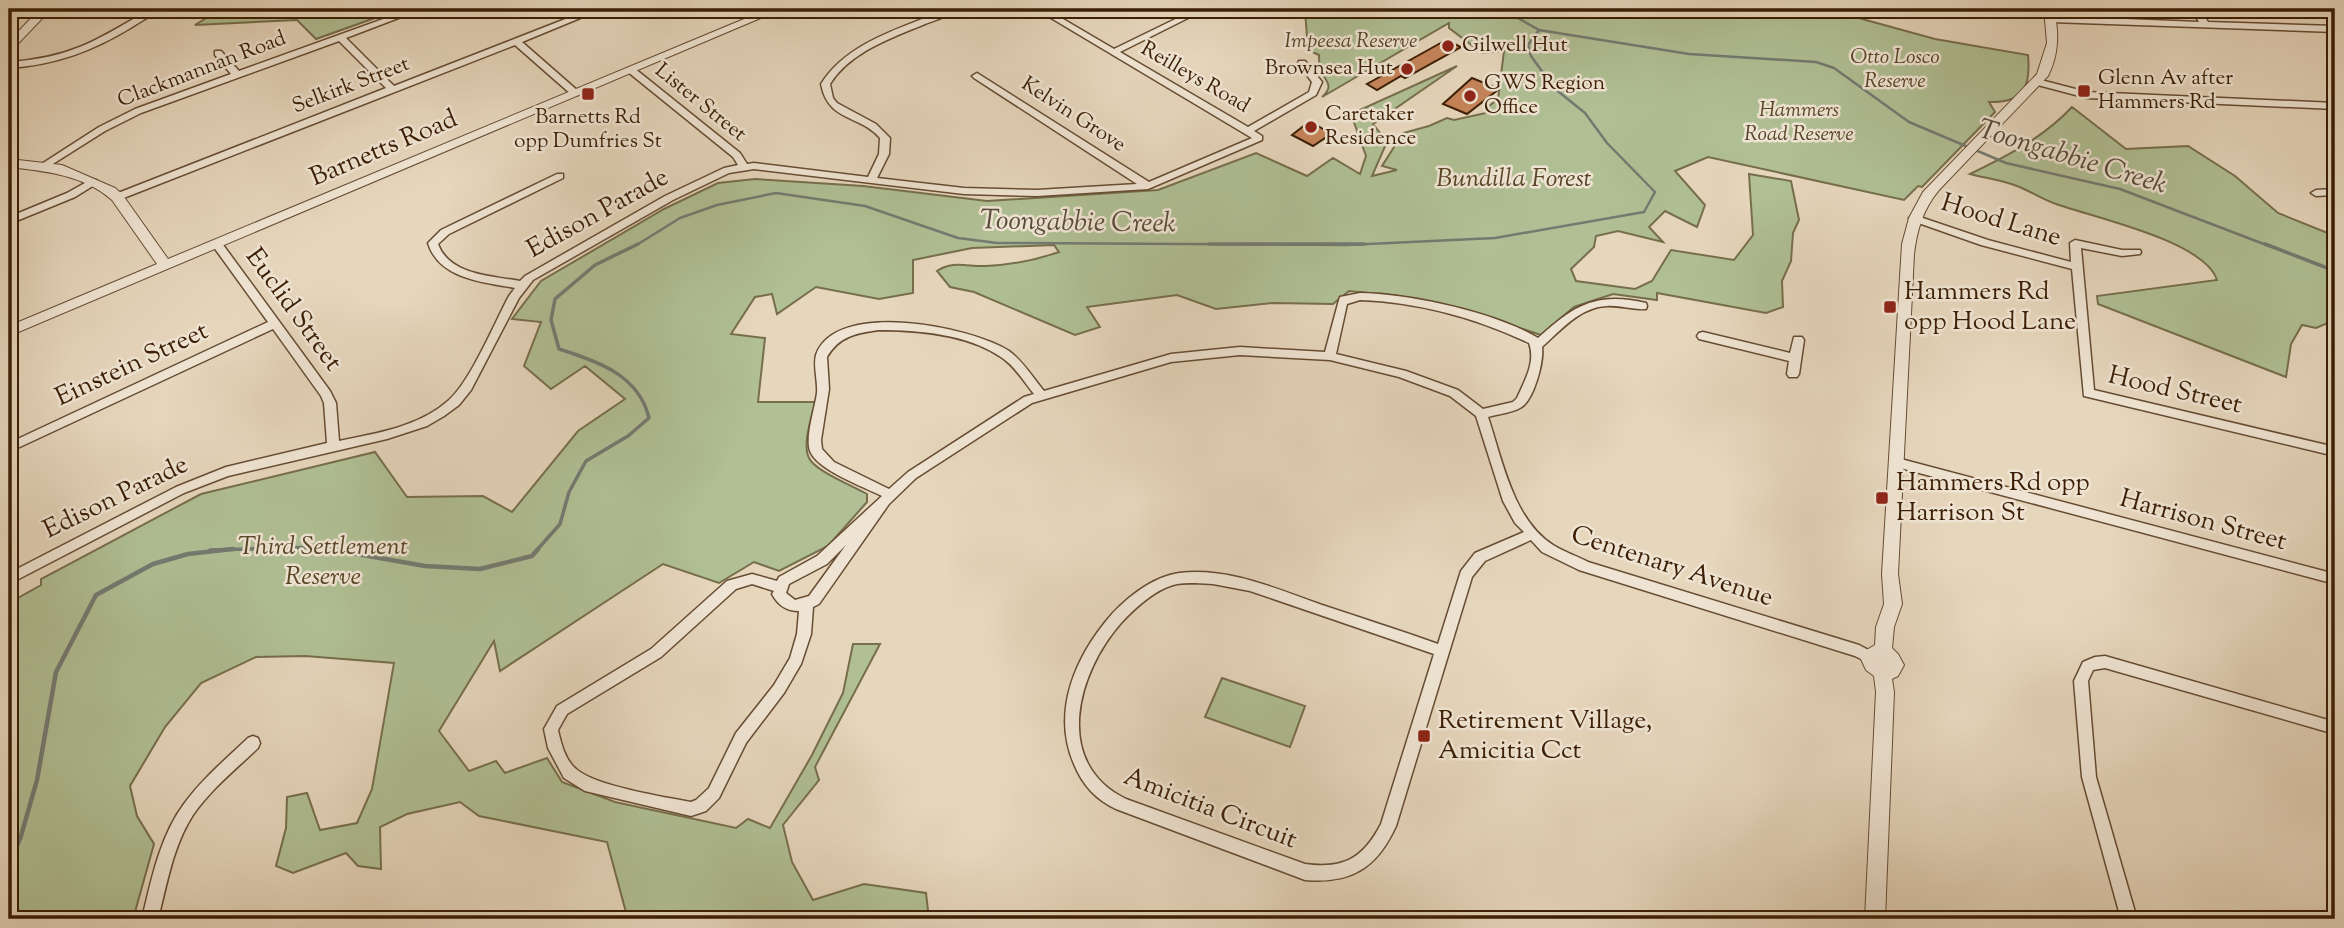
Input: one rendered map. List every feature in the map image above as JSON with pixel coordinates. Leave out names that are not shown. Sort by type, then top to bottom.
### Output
[{"type":"street","points":[[9,47],[46,9]]},
{"type":"street","points":[[9,65],[40,64],[72,56],[155,9]]},
{"type":"street","name":"Clackmannan Road","points":[[45,165],[128,116],[418,9]]},
{"type":"street","name":"Selkirk Street","points":[[117,197],[598,9]]},
{"type":"street","name":"Barnetts Road","points":[[9,331],[777,9]]},
{"type":"street","points":[[873,178],[884,154],[885,138],[879,131],[829,100],[824,91],[827,76],[847,57],[955,9]]},
{"type":"street","name":"Reilleys Road","points":[[1040,9],[1259,138]]},
{"type":"street","points":[[1114,52],[1202,9]]},
{"type":"street","points":[[2196,9],[2204,23]]},
{"type":"street","points":[[1875,919],[1885,692],[1878,660],[1885,627],[1894,604],[1890,574],[1907,254],[1914,218],[1923,199],[2037,82],[2047,68],[2051,55],[2050,14],[2335,29]]},
{"type":"street","points":[[340,37],[392,89]]},
{"type":"street","points":[[516,41],[575,93]]},
{"type":"street","points":[[218,53],[237,75]]},
{"type":"street","points":[[1248,131],[1313,93],[1317,82],[1302,63]]},
{"type":"street","name":"Lister Street","points":[[631,70],[737,156],[743,166]]},
{"type":"street","name":"Kelvin Grove","points":[[978,76],[1148,186]]},
{"type":"street","points":[[2037,82],[2087,95],[2335,106]]},
{"type":"street","name":"Edison Parade","points":[[9,579],[97,531],[191,485],[226,472],[410,428],[449,407],[467,387],[520,285],[552,263],[660,203],[727,170],[743,166],[873,178],[964,191],[1037,193],[1148,186],[1259,138]]},
{"type":"street","points":[[9,163],[45,165],[92,182],[117,197],[165,265]]},
{"type":"street","points":[[520,285],[456,271],[435,251],[430,241],[560,176]]},
{"type":"street","points":[[9,221],[71,195],[92,182]]},
{"type":"street","points":[[2316,193],[2335,192]]},
{"type":"street","name":"Hood Lane","points":[[1914,218],[1985,243],[2075,266]]},
{"type":"street","points":[[2075,266],[2075,243],[2122,253],[2136,252]]},
{"type":"street","name":"Euclid Street","points":[[217,244],[329,399],[332,447]]},
{"type":"street","name":"Hood Street","points":[[2075,266],[2088,393],[2335,452]]},
{"type":"street","points":[[887,499],[819,594],[806,604],[790,605],[779,594],[780,587],[788,578],[822,559],[887,499],[936,458],[1008,412],[1041,395],[1190,355],[1264,351],[1330,356],[1402,374],[1443,387],[1481,414],[1509,408],[1522,400],[1537,359],[1537,345],[1515,331],[1459,312],[1406,301],[1356,296],[1344,300],[1342,304],[1330,356]]},
{"type":"street","points":[[1537,345],[1571,315],[1589,304],[1613,300],[1643,306]]},
{"type":"street","name":"Einstein Street","points":[[9,448],[274,324]]},
{"type":"street","points":[[887,499],[830,465],[816,451],[815,440],[823,389],[821,357],[837,337],[863,329],[912,327],[969,340],[1006,355],[1041,395]]},
{"type":"street","points":[[1703,336],[1795,358]]},
{"type":"street","points":[[1793,374],[1798,340]]},
{"type":"street","name":"Centenary Avenue","points":[[1481,414],[1508,502],[1532,534],[1547,548],[1584,566],[1850,648],[1878,660]]},
{"type":"street","name":"Harrison Street","points":[[1897,463],[2335,579]]},
{"type":"street","name":"Amicitia Circuit","points":[[1442,651],[1247,584],[1196,578],[1173,580],[1138,599],[1109,626],[1084,665],[1073,704],[1072,741],[1086,775],[1100,791],[1134,810],[1319,875],[1345,872],[1362,864],[1381,841],[1471,566],[1487,554],[1532,534]]},
{"type":"street","points":[[780,587],[752,579],[732,585],[656,653],[562,710],[551,729],[555,748],[569,773],[590,786],[669,806],[701,806],[715,793],[741,738],[779,690],[796,660],[804,634],[806,604]]},
{"type":"street","points":[[2129,919],[2089,777],[2081,681],[2086,666],[2093,662],[2105,662],[2335,728]]},
{"type":"street","points":[[150,919],[174,837],[187,812],[207,787],[253,743]]},
{"type":"green space","points":[[221,9],[400,9],[316,39],[297,20],[195,25]]},
{"type":"green space","points":[[1301,9],[1826,9],[1935,39],[2028,55],[2029,66],[2023,91],[2010,100],[1989,102],[1995,112],[1922,187],[1918,186],[1904,200],[1708,157],[1675,171],[1705,205],[1697,227],[1665,211],[1649,227],[1663,242],[1618,231],[1596,236],[1594,247],[1571,269],[1576,281],[1635,289],[1652,281],[1671,250],[1734,260],[1753,235],[1749,174],[1791,181],[1799,220],[1793,233],[1791,261],[1782,281],[1783,307],[1766,313],[1657,293],[1657,300],[1613,294],[1574,307],[1541,335],[1460,308],[1399,296],[1349,291],[1333,304],[1273,303],[1216,309],[1177,295],[1087,307],[1100,327],[1075,335],[974,292],[950,287],[937,271],[955,265],[995,265],[1032,260],[1059,252],[1054,245],[972,248],[913,260],[913,293],[879,299],[816,287],[777,314],[772,294],[755,297],[731,334],[765,338],[758,402],[815,402],[807,438],[809,458],[826,473],[867,494],[867,502],[828,546],[779,571],[754,562],[719,583],[663,564],[500,671],[494,641],[439,731],[469,771],[496,761],[505,773],[547,758],[562,782],[615,802],[736,828],[748,819],[770,828],[812,755],[843,693],[853,644],[880,644],[815,767],[819,780],[783,825],[792,862],[813,900],[864,884],[926,893],[929,919],[650,919],[627,916],[607,842],[479,816],[460,802],[407,814],[380,827],[381,869],[358,866],[346,853],[293,873],[276,866],[286,828],[287,797],[307,793],[320,830],[357,823],[372,789],[394,663],[305,656],[256,657],[201,683],[165,727],[130,786],[137,816],[154,844],[133,919],[9,919],[9,603],[41,585],[41,579],[201,494],[375,452],[407,497],[483,496],[512,512],[578,431],[625,399],[585,366],[551,389],[524,366],[541,322],[512,319],[541,281],[664,209],[718,183],[755,179],[863,186],[987,201],[1158,190],[1256,153],[1307,176],[1333,158],[1360,174],[1366,156],[1351,114],[1457,66],[1373,124],[1387,142],[1372,176],[1397,170],[1382,166],[1403,133],[1447,118],[1454,120],[1486,113],[1489,106],[1498,99],[1504,51],[1482,53],[1449,28],[1449,23],[1322,97],[1328,85],[1320,69],[1319,55],[1308,50],[1305,10]]},
{"type":"green space","points":[[2072,107],[2126,149],[2188,146],[2235,176],[2278,213],[2335,236],[2335,320],[2316,328],[2302,325],[2291,344],[2286,377],[2098,304],[2097,296],[2217,280],[2208,266],[2192,254],[2146,232],[2056,204],[2011,184],[1970,174],[2037,137]]},
{"type":"green space","points":[[1222,678],[1305,706],[1290,747],[1205,717]]},
{"type":"building","points":[[1446,40],[1461,47],[1377,90],[1367,84]]},
{"type":"building","name":"GWS Region Office","points":[[1472,78],[1499,89],[1467,114],[1443,104]]},
{"type":"building","name":"Caretaker Residence","points":[[1310,121],[1331,134],[1313,146],[1292,135]]},
{"type":"waterway","points":[[1502,9],[1539,30]]},
{"type":"waterway","name":"Toongabbie Creek","points":[[635,246],[680,218],[717,205],[776,193],[865,206],[958,238],[997,243],[1347,245],[1495,238],[1644,212],[1655,192],[1607,143],[1585,113],[1554,88],[1531,56],[1528,45],[1539,30]]},
{"type":"waterway","name":"Toongabbie Creek","points":[[1539,30],[1689,54],[1816,62],[1834,68],[1909,122],[2006,163],[2120,189],[2269,246]]},
{"type":"waterway","name":"Toongabbie Creek","points":[[537,550],[560,524],[569,492],[586,461],[628,436],[649,418],[644,403],[626,380],[602,365],[559,349],[551,320],[555,299],[595,265],[638,244]]},
{"type":"waterway","name":"Toongabbie Creek","points":[[1209,244],[1364,244]]},
{"type":"waterway","name":"Toongabbie Creek","points":[[2265,244],[2335,271]]},
{"type":"waterway","name":"Toongabbie Creek","points":[[229,549],[319,547],[338,550]]},
{"type":"waterway","name":"Toongabbie Creek","points":[[9,864],[21,836],[37,780],[56,672],[96,595],[153,564],[188,554],[229,549]]},
{"type":"waterway","name":"Toongabbie Creek","points":[[210,550],[229,549]]},
{"type":"waterway","name":"Toongabbie Creek","points":[[229,549],[233,549]]},
{"type":"waterway","name":"Toongabbie Creek","points":[[329,549],[425,566],[480,569],[532,556],[538,549]]},
{"type":"place","name":"Gilwell Hut","points":[[1448,46]]},
{"type":"place","name":"Brownsea Hut","points":[[1407,69]]},
{"type":"place","name":"Glenn Av after Hammers Rd","points":[[2084,91]]},
{"type":"place","name":"Barnetts Rd opp Dumfries St","points":[[588,94]]},
{"type":"place","name":"GWS Region Office","points":[[1470,96]]},
{"type":"place","name":"Caretaker Residence","points":[[1311,127]]},
{"type":"place","name":"Hammers Rd opp Hood Lane","points":[[1890,307]]},
{"type":"place","name":"Hammers Rd opp Harrison St","points":[[1882,498]]},
{"type":"place","name":"Retirement Village, Amicitia Cct","points":[[1424,736]]},
{"type":"park label","name":"Impeesa Reserve","points":[[1351,42]]},
{"type":"park label","name":"Otto Losco Reserve","points":[[1895,70]]},
{"type":"park label","name":"Hammers Road Reserve","points":[[1799,123]]},
{"type":"park label","name":"Bundilla Forest","points":[[1514,179]]},
{"type":"park label","name":"Third Settlement Reserve","points":[[323,562]]}]
